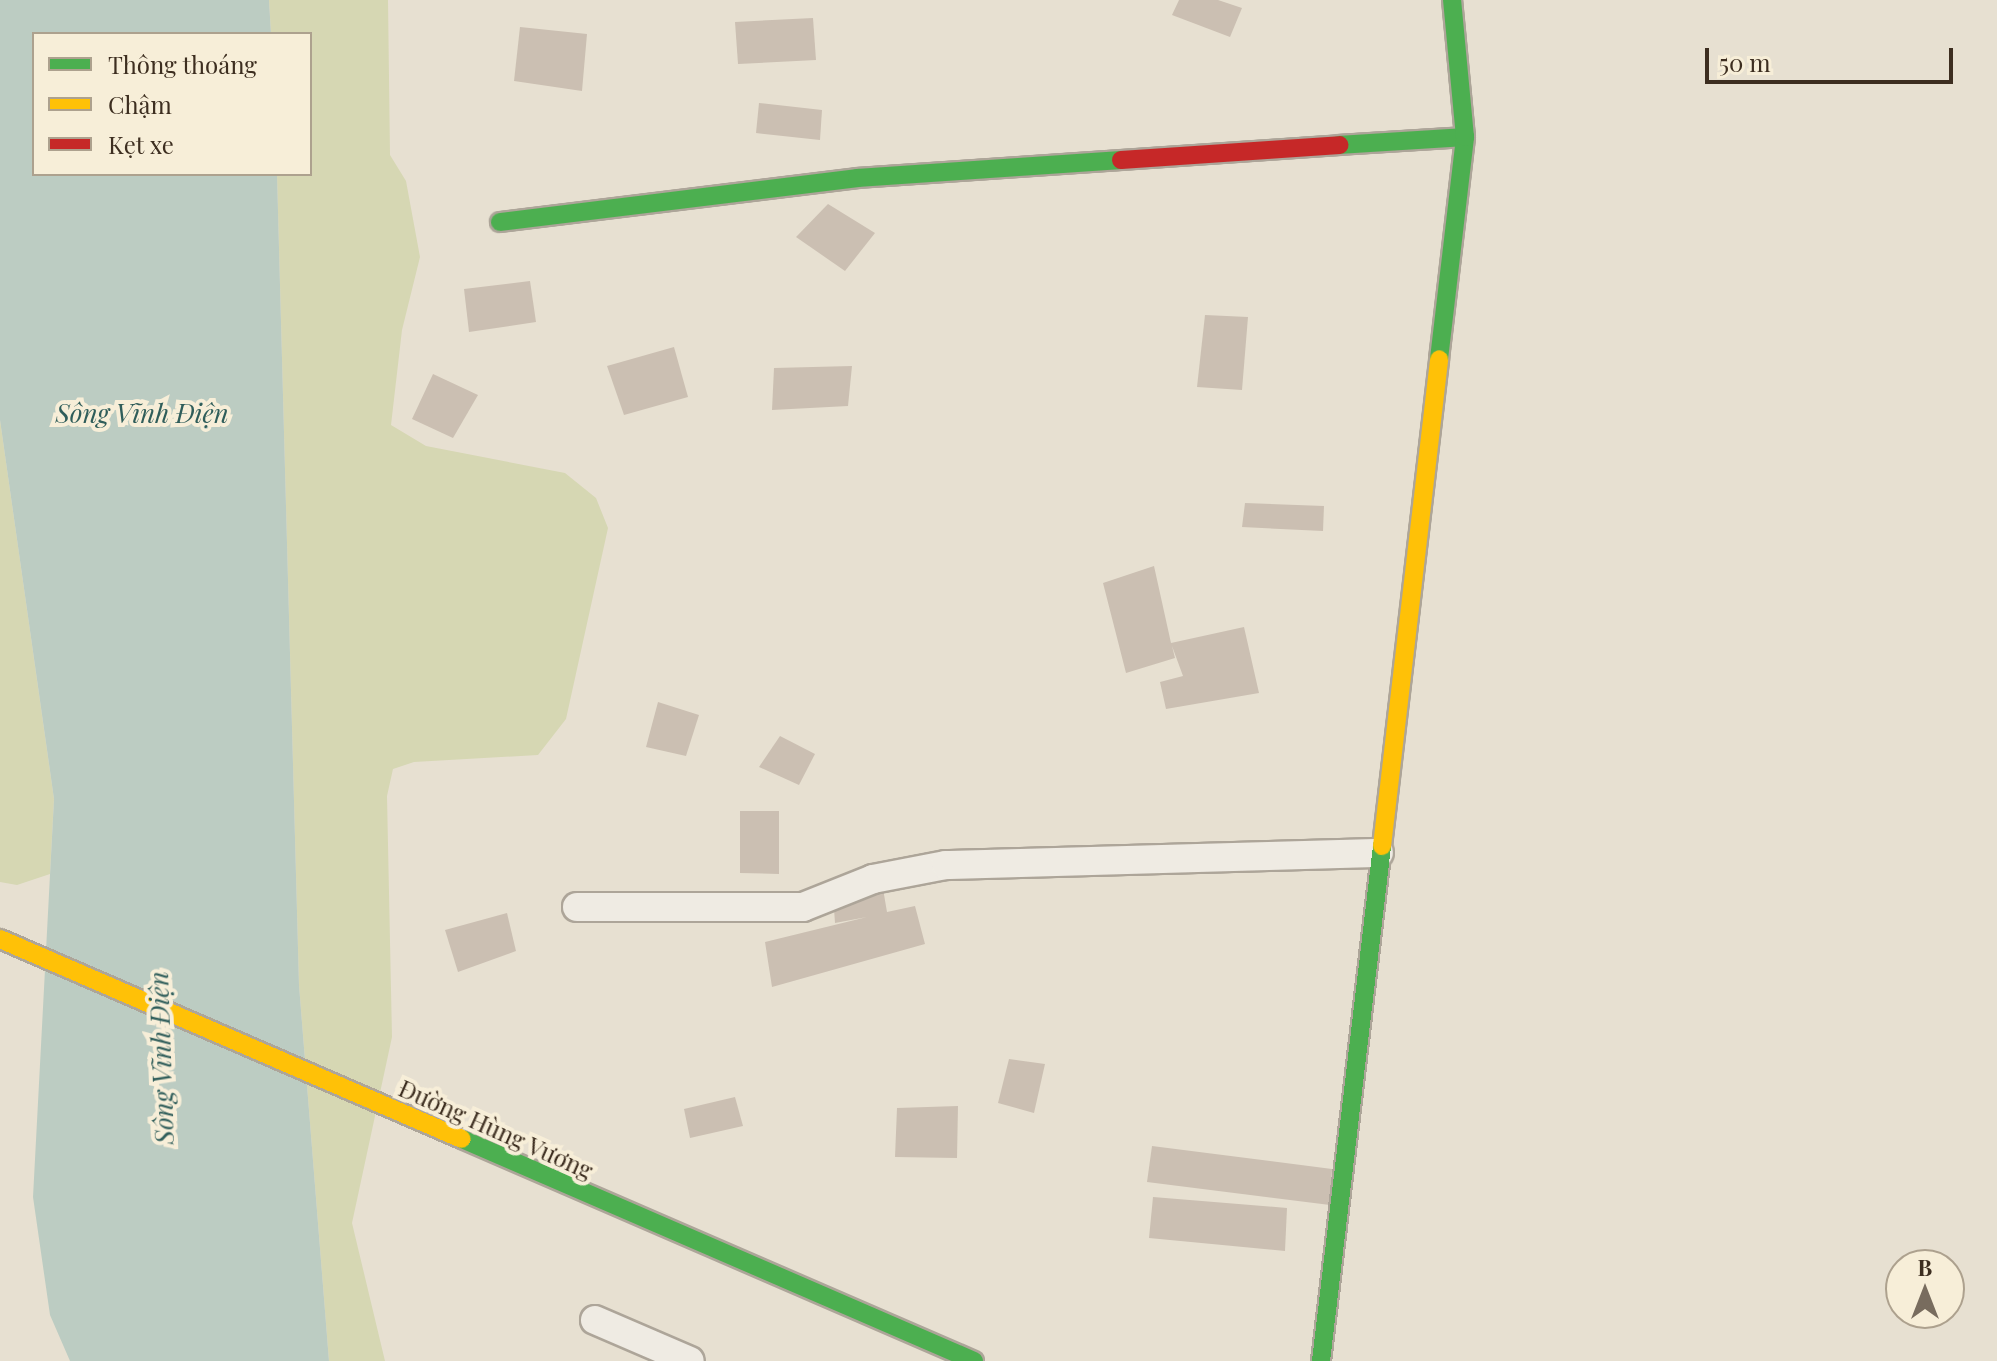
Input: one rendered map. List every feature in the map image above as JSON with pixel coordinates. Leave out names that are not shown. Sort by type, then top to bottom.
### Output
[{"type":"main road","points":[[1321,1361],[1465,137],[1452,0]]},
{"type":"main road","points":[[500,222],[857,178],[1465,137]]},
{"type":"main road","name":"Đường Hùng Vương","points":[[0,939],[974,1361]]},
{"type":"street","points":[[577,907],[803,907],[873,879],[946,865],[1379,853]]},
{"type":"street","points":[[595,1320],[690,1361]]},
{"type":"green space","points":[[269,0],[388,0],[390,155],[406,181],[420,257],[402,330],[391,425],[426,446],[565,473],[596,498],[608,528],[566,719],[538,755],[414,762],[393,769],[387,796],[392,1037],[352,1223],[385,1361],[329,1361],[299,985],[277,176],[312,176],[312,32],[271,32]]},
{"type":"green space","points":[[0,420],[54,799],[50,874],[17,885],[0,882]]},
{"type":"water","name":"Sông Vĩnh Điện","points":[[0,0],[269,0],[271,32],[32,32],[32,176],[277,176],[299,985],[329,1361],[70,1361],[50,1315],[33,1197],[54,799],[0,420]]},
{"type":"building","points":[[1179,0],[1218,0],[1242,8],[1230,37],[1172,15]]},
{"type":"building","points":[[813,18],[816,60],[738,64],[735,22]]},
{"type":"building","points":[[520,27],[587,34],[582,91],[514,81]]},
{"type":"building","points":[[759,103],[822,110],[820,140],[756,133]]},
{"type":"building","points":[[828,204],[875,233],[845,271],[796,237]]},
{"type":"building","points":[[530,281],[536,322],[469,332],[464,289]]},
{"type":"building","points":[[1205,315],[1248,317],[1242,390],[1197,387]]},
{"type":"building","points":[[674,347],[688,397],[624,415],[607,366]]},
{"type":"building","points":[[852,366],[848,406],[772,410],[774,368]]},
{"type":"building","points":[[433,374],[478,395],[453,438],[412,419]]},
{"type":"building","points":[[1245,503],[1324,506],[1323,531],[1242,527]]},
{"type":"building","points":[[1154,566],[1171,643],[1244,627],[1259,693],[1166,709],[1160,682],[1183,676],[1172,646],[1175,658],[1126,673],[1103,583]]},
{"type":"building","points":[[658,702],[699,715],[686,756],[646,747]]},
{"type":"building","points":[[780,736],[815,754],[799,785],[759,767]]},
{"type":"building","points":[[740,811],[779,811],[779,874],[740,873]]},
{"type":"building","points":[[881,877],[887,912],[915,906],[925,944],[772,987],[765,942],[867,917],[835,923],[833,895]]},
{"type":"building","points":[[507,913],[516,951],[458,972],[445,930]]},
{"type":"building","points":[[1009,1059],[1045,1064],[1034,1113],[998,1103]]},
{"type":"building","points":[[735,1097],[743,1126],[690,1138],[684,1109]]},
{"type":"building","points":[[958,1106],[957,1158],[895,1157],[897,1108]]},
{"type":"building","points":[[1152,1146],[1332,1169],[1330,1205],[1147,1182]]},
{"type":"building","points":[[1153,1197],[1287,1208],[1285,1251],[1149,1238]]},
{"type":"traffic: fast","points":[[1439,359],[1465,137],[1452,0]]},
{"type":"traffic: fast","points":[[1339,145],[1465,137]]},
{"type":"traffic: fast","points":[[500,222],[857,178],[1121,160]]},
{"type":"traffic: fast","points":[[1321,1361],[1382,846]]},
{"type":"traffic: fast","points":[[462,1139],[974,1361]]},
{"type":"traffic: slow","points":[[1382,846],[1439,359]]},
{"type":"traffic: slow","points":[[0,939],[462,1139]]},
{"type":"traffic: jam","points":[[1121,160],[1339,145]]}]
